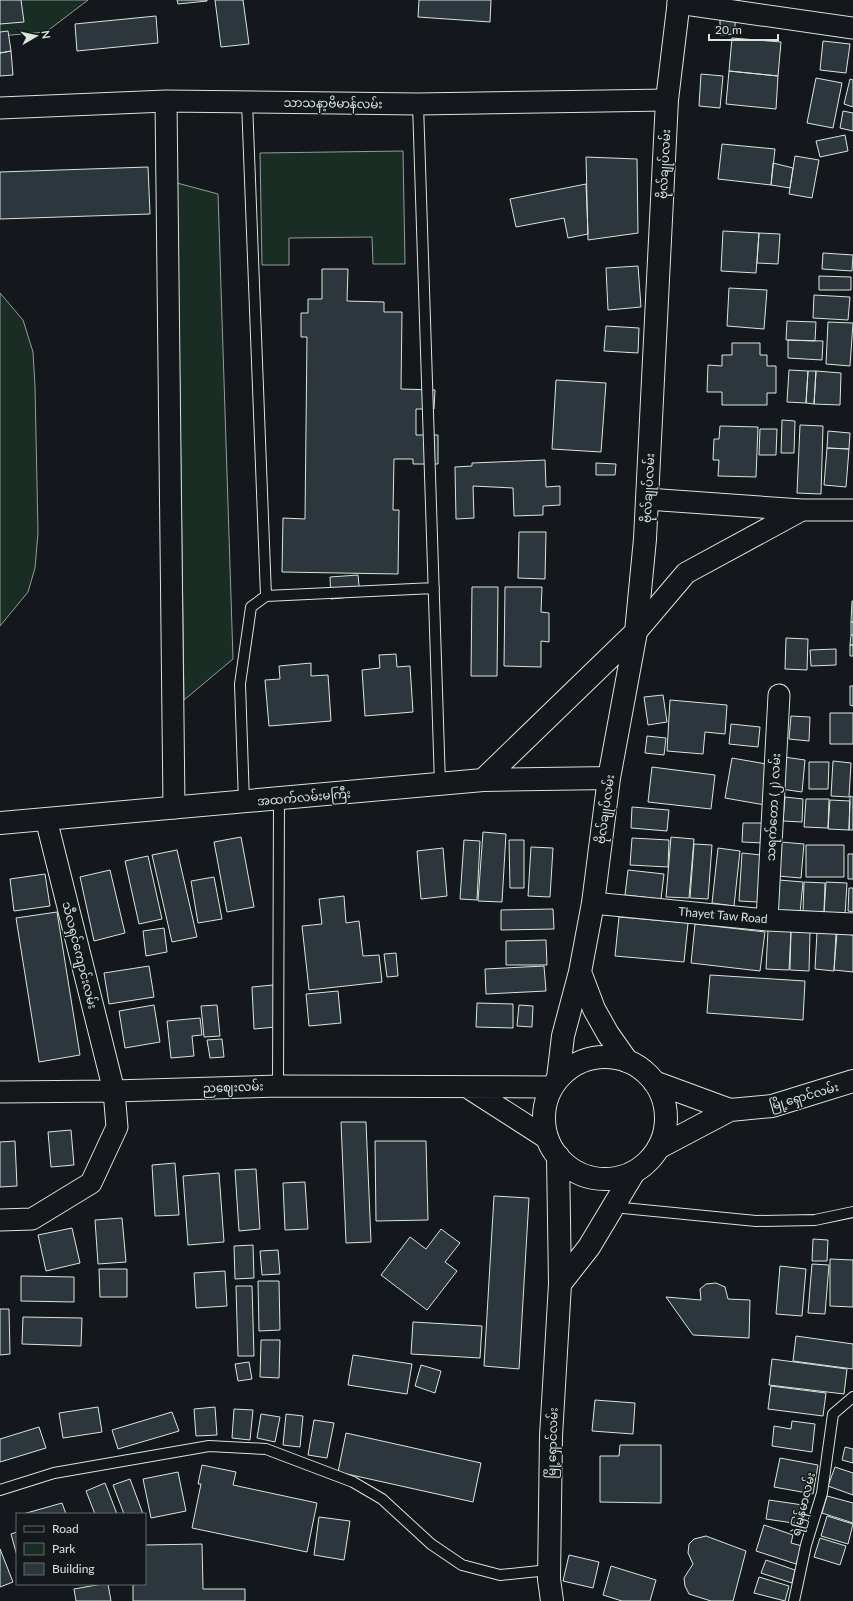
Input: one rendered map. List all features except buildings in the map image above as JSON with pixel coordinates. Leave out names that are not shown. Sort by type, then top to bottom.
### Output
[{"type":"main road","name":"ဗိုလ်ချုပ်လမ်း","points":[[555,1082],[563,1036],[580,972],[593,903],[609,778],[636,632],[645,539],[667,100],[679,1]]},
{"type":"main road","points":[[483,780],[636,632]]},
{"type":"main road","name":"အထက်လမ်းမကြီး","points":[[0,823],[483,780],[609,778]]},
{"type":"main road","points":[[580,972],[594,1009],[608,1034],[627,1061]]},
{"type":"main road","points":[[608,1056],[627,1061],[642,1070],[654,1082],[662,1098],[665,1114],[664,1132],[658,1148],[647,1162],[634,1172],[614,1178],[593,1178],[573,1170],[553,1147],[544,1121],[545,1104],[555,1082],[573,1066],[590,1058],[608,1056]]},
{"type":"main road","name":"မြို့ရှောင်လမ်း","points":[[654,1082],[730,1110]]},
{"type":"main road","name":"မြို့ရှောင်လမ်း","points":[[658,1148],[730,1110],[772,1106],[853,1082]]},
{"type":"main road","name":"မြို့ရှောင်လမ်း","points":[[552,1601],[549,1570],[551,1436],[560,1284],[553,1147]]},
{"type":"main road","points":[[560,1284],[590,1248],[634,1172]]},
{"type":"street","points":[[679,1],[853,28]]},
{"type":"street","name":"သာသနာ့ဗိမာန်လမ်း","points":[[0,108],[166,101],[418,104],[667,100]]},
{"type":"street","points":[[166,101],[174,808]]},
{"type":"street","points":[[647,499],[802,510],[853,510]]},
{"type":"street","points":[[636,632],[686,573],[802,510]]},
{"type":"street","name":"သရက်တော (၂) လမ်း","points":[[767,920],[779,695]]},
{"type":"street","name":"သီလရှင်ကျောင်းလမ်း","points":[[0,1220],[32,1219],[91,1183],[116,1127],[114,1091],[46,819]]},
{"type":"street","name":"Thayet Taw Road","points":[[593,903],[767,920],[853,924]]},
{"type":"street","name":"ညဈေးလမ်း","points":[[0,1092],[114,1091],[278,1086],[467,1087],[555,1082]]},
{"type":"street","points":[[467,1087],[553,1147]]},
{"type":"lane","points":[[246,102],[266,596]]},
{"type":"lane","points":[[418,104],[440,784]]},
{"type":"lane","points":[[244,802],[240,684],[251,607],[266,596],[434,588]]},
{"type":"lane","points":[[278,1086],[279,799]]},
{"type":"lane","points":[[613,1207],[756,1221],[815,1220],[853,1212]]},
{"type":"lane","name":"ရဲမြန်မာလမ်း","points":[[794,1601],[806,1545],[822,1493],[833,1414],[853,1398]]},
{"type":"lane","points":[[0,1490],[54,1473],[209,1446],[266,1449],[353,1482],[382,1499],[431,1544],[462,1565],[500,1575],[549,1570]]},
{"type":"green space","points":[[0,0],[88,0],[46,32],[0,36]]},
{"type":"green space","points":[[403,151],[405,264],[373,264],[372,237],[289,238],[289,265],[262,265],[260,153]]},
{"type":"green space","points":[[177,183],[218,194],[233,659],[184,700]]},
{"type":"green space","points":[[0,293],[23,320],[33,352],[38,533],[35,568],[28,592],[0,626]]}]
